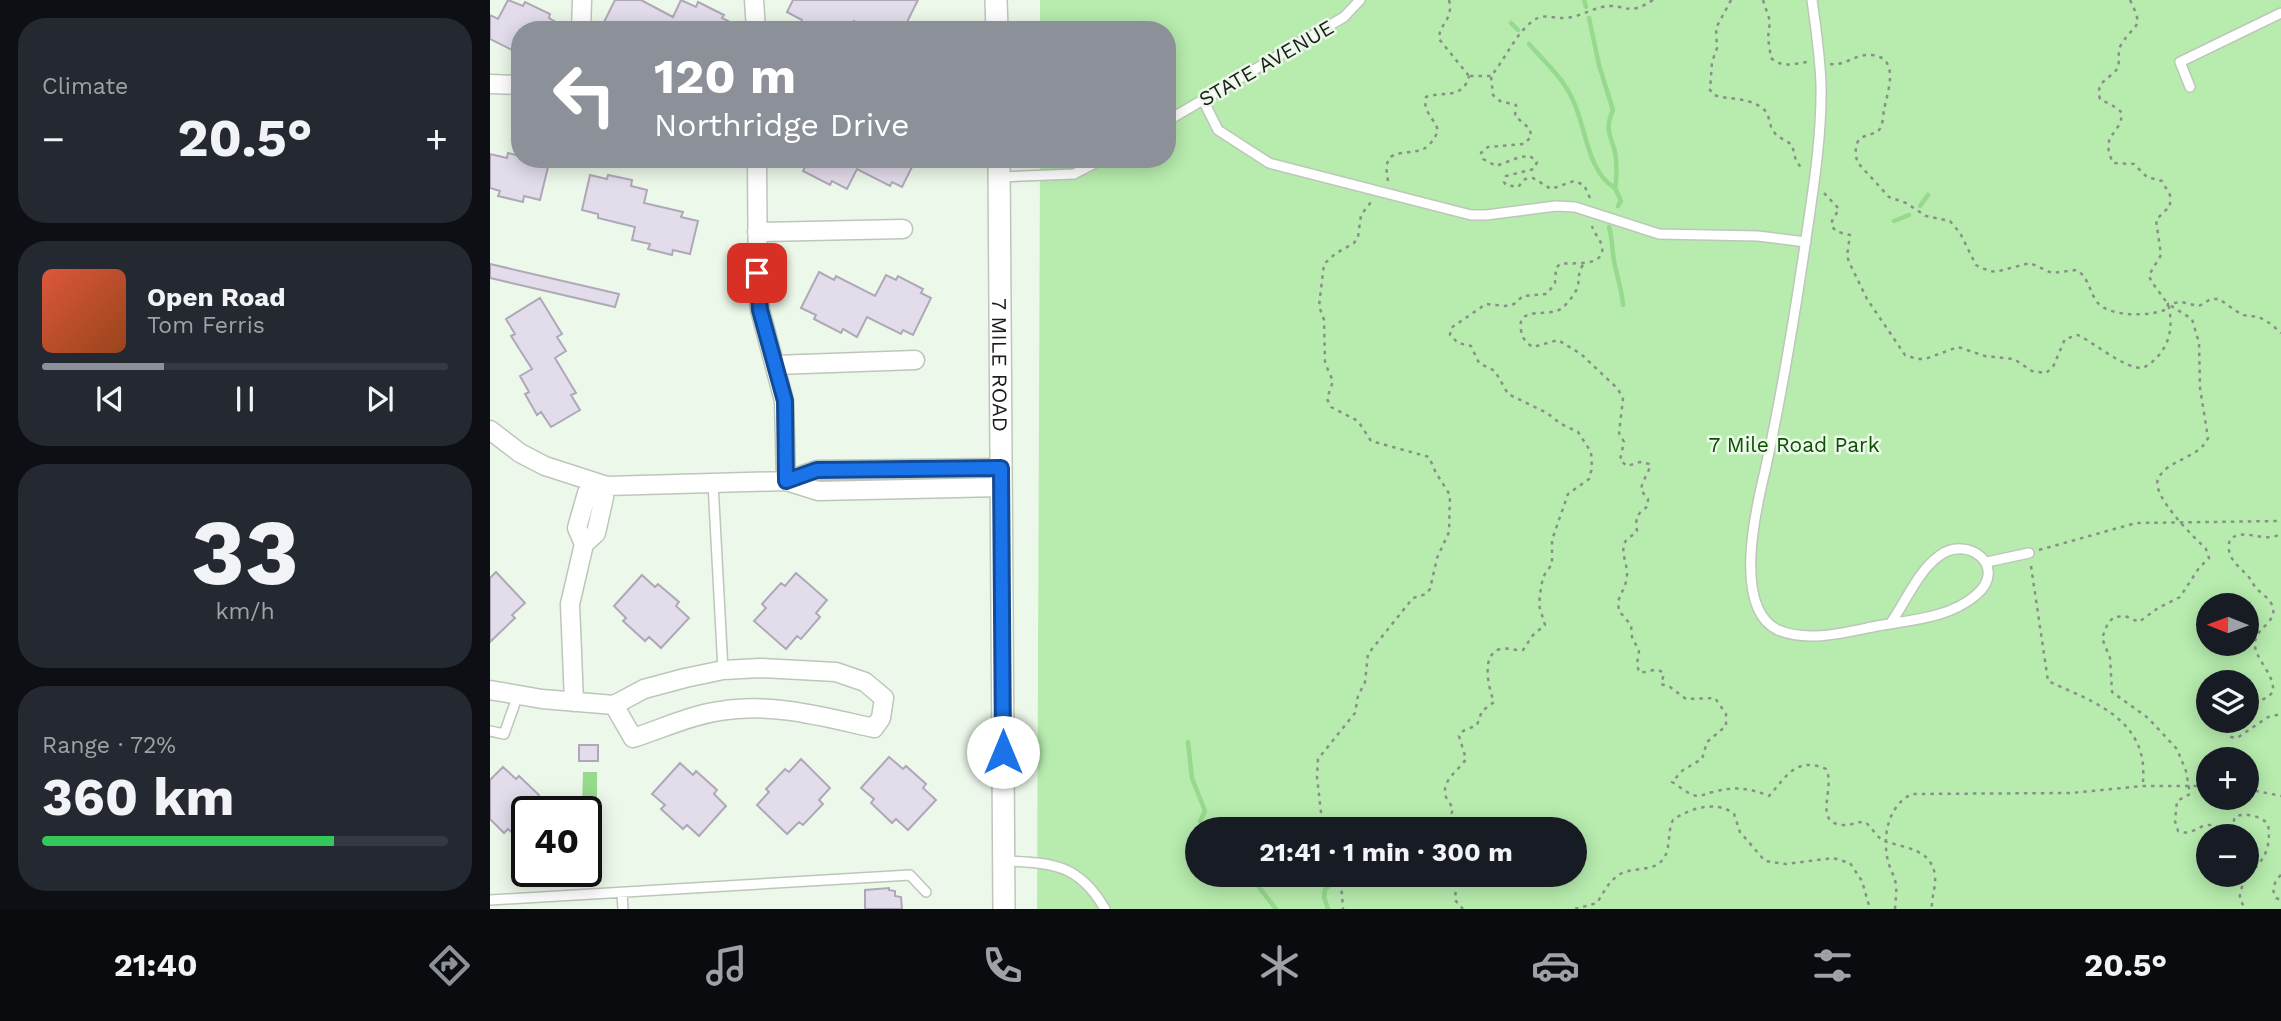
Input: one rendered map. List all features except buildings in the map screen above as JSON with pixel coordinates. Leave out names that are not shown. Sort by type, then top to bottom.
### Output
[{"type":"street","points":[[581,21],[582,0]]},
{"type":"street","points":[[754,0],[755,21]]},
{"type":"street","points":[[996,0],[996,21]]},
{"type":"street","points":[[490,84],[511,85]]},
{"type":"street","points":[[757,168],[760,310],[785,401],[786,481]]},
{"type":"street","name":"7 MILE ROAD","points":[[999,168],[1004,909]]},
{"type":"street","points":[[757,232],[903,229]]},
{"type":"street","points":[[775,365],[915,360]]},
{"type":"street","points":[[490,430],[520,453],[545,466],[597,485],[607,486],[786,481],[817,470],[1001,478]]},
{"type":"street","points":[[575,702],[570,604],[584,544],[577,528],[587,493],[597,485]]},
{"type":"street","points":[[490,690],[614,705],[644,689],[723,670],[760,668],[836,672],[865,682],[884,698],[881,718],[874,728],[800,712],[754,708],[719,711],[633,738],[614,705]]},
{"type":"lane","name":"STATE AVENUE","points":[[1176,116],[1344,17],[1360,0]]},
{"type":"lane","points":[[1812,0],[1820,62],[1819,135],[1806,242],[1783,387],[1759,497],[1751,545],[1750,573],[1755,599],[1765,618],[1777,629],[1816,636],[1891,624],[1936,615],[1968,602],[1983,589],[1988,574],[1987,562],[1970,550],[1941,554],[1921,573],[1891,624]]},
{"type":"lane","points":[[2190,87],[2180,62],[2281,13]]},
{"type":"lane","points":[[1203,100],[1218,130],[1269,163],[1471,215],[1556,206],[1593,211],[1659,234],[1758,236],[1806,242]]},
{"type":"lane","points":[[999,168],[1074,174],[1086,168]]},
{"type":"lane","points":[[713,483],[723,670]]},
{"type":"lane","points":[[1987,562],[2029,553]]},
{"type":"lane","points":[[490,731],[505,734],[518,695]]},
{"type":"lane","points":[[1004,860],[1041,863],[1069,869],[1095,892],[1105,909]]},
{"type":"lane","points":[[490,900],[911,875],[926,892]]},
{"type":"lane","points":[[622,893],[622,909]]},
{"type":"path","points":[[1449,0],[1450,15],[1439,39],[1469,76]]},
{"type":"path","points":[[1654,0],[1637,9],[1605,6],[1569,18],[1536,18],[1491,76],[1493,95],[1500,101],[1516,105],[1515,116],[1530,129],[1531,137],[1524,144],[1488,147],[1481,153],[1483,159],[1496,166],[1520,156],[1534,158],[1537,162],[1534,169],[1506,176],[1506,185],[1518,187],[1525,179],[1532,178],[1553,190],[1566,182],[1574,181],[1586,189],[1593,211],[1592,227],[1602,245],[1598,259],[1586,264],[1579,271],[1574,293],[1561,309],[1525,316],[1521,320],[1521,334],[1529,345],[1538,347],[1554,340],[1558,341],[1581,354],[1604,374],[1623,399],[1619,433],[1624,442],[1620,460],[1627,466],[1640,462],[1650,464],[1649,471],[1642,480],[1641,490],[1648,499],[1648,506],[1639,512],[1636,519],[1637,531],[1624,544],[1627,579],[1618,602],[1619,611],[1632,625],[1631,633],[1639,651],[1639,672],[1645,673],[1653,669],[1661,671],[1664,674],[1660,680],[1662,685],[1671,687],[1686,699],[1715,698],[1726,714],[1726,726],[1707,742],[1702,759],[1683,770],[1672,782],[1695,795],[1739,788],[1751,789],[1769,796],[1780,781],[1799,766],[1820,766],[1826,769],[1829,777],[1825,806],[1829,818],[1840,825],[1862,821],[1882,840],[1920,852],[1930,863],[1934,869],[1936,885],[1932,909]]},
{"type":"path","points":[[1731,0],[1716,28],[1717,47],[1712,62],[1710,90],[1714,95],[1729,96],[1761,106],[1766,111],[1769,124],[1776,135],[1792,145],[1799,165],[1838,206],[1839,213],[1832,221],[1832,227],[1838,232],[1850,235],[1847,258],[1867,299],[1902,353],[1917,359],[1933,358],[1958,346],[1985,356],[2014,359],[2032,372],[2043,374],[2053,368],[2066,339],[2078,335],[2110,353],[2123,364],[2143,368],[2160,356],[2170,336],[2172,318],[2168,303]]},
{"type":"path","points":[[1763,0],[1770,21],[1768,37],[1771,58],[1780,64],[1814,60],[1835,65],[1861,55],[1874,55],[1886,63],[1891,75],[1882,125],[1876,133],[1859,140],[1856,145],[1857,162],[1889,197],[1921,214],[1950,221],[1960,233],[1976,265],[1995,271],[2026,263],[2035,263],[2052,273],[2077,270],[2085,277],[2096,301],[2109,311],[2155,314],[2166,309],[2168,303]]},
{"type":"path","points":[[2130,0],[2138,18],[2136,28],[2120,46],[2118,68],[2102,80],[2098,90],[2100,99],[2122,113],[2120,125],[2112,132],[2108,142],[2113,163],[2134,164],[2147,177],[2162,181],[2170,195],[2170,206],[2156,220],[2161,255],[2149,275],[2168,303],[2192,319],[2194,324],[2199,344],[2202,403],[2208,430],[2206,443],[2169,466],[2158,478],[2157,484],[2162,498],[2209,553],[2208,560],[2199,568],[2180,597],[2158,608],[2140,622],[2125,616],[2114,617],[2108,623],[2102,638],[2110,658],[2109,688],[2148,718],[2177,749],[2186,771],[2190,794],[2179,799],[2176,806],[2178,831],[2191,833],[2208,825],[2216,826],[2225,832],[2230,831],[2235,817],[2240,814],[2263,819],[2268,824],[2268,852],[2240,893],[2244,909]]},
{"type":"path","points":[[1469,76],[1491,76]]},
{"type":"path","points":[[1322,817],[1318,759],[1355,713],[1358,696],[1365,682],[1368,654],[1413,598],[1426,594],[1430,589],[1437,558],[1451,527],[1450,495],[1429,457],[1371,442],[1358,421],[1331,407],[1327,399],[1334,381],[1325,363],[1324,320],[1319,306],[1324,264],[1354,243],[1358,237],[1361,215],[1388,183],[1386,166],[1390,157],[1424,149],[1433,141],[1438,131],[1435,121],[1425,108],[1426,97],[1451,95],[1464,87],[1469,76]]},
{"type":"path","points":[[1450,817],[1453,809],[1446,798],[1446,789],[1453,772],[1466,759],[1460,736],[1463,731],[1477,725],[1482,710],[1494,702],[1488,681],[1490,659],[1498,649],[1523,650],[1533,635],[1545,625],[1539,605],[1541,584],[1546,569],[1552,564],[1552,540],[1568,494],[1589,479],[1592,462],[1591,452],[1578,432],[1508,394],[1495,371],[1479,363],[1471,346],[1454,341],[1450,335],[1451,328],[1486,304],[1505,306],[1514,304],[1523,296],[1547,294],[1555,283],[1556,268],[1560,264],[1586,264]]},
{"type":"path","points":[[2168,303],[2180,302],[2199,306],[2211,299],[2219,299],[2242,315],[2259,317],[2281,333]]},
{"type":"path","points":[[2143,786],[2143,758],[2133,734],[2104,706],[2048,681],[2029,553],[2136,523],[2281,521]]},
{"type":"path","points":[[2259,701],[2273,692],[2272,680],[2255,644],[2261,629],[2270,622],[2273,611],[2270,600],[2234,563],[2229,544],[2230,539],[2237,534],[2269,539],[2281,534]]},
{"type":"path","points":[[2259,723],[2268,717],[2281,714]]},
{"type":"path","points":[[2228,733],[2237,738],[2244,733]]},
{"type":"path","points":[[1895,909],[1896,886],[1887,859],[1886,841],[1890,818],[1895,808],[1905,797],[1912,794],[2071,793],[2143,786],[2196,786]]},
{"type":"path","points":[[2259,791],[2281,796]]},
{"type":"path","points":[[1575,909],[1597,903],[1611,881],[1621,874],[1657,865],[1667,849],[1673,820],[1693,810],[1723,807],[1734,814],[1740,832],[1765,860],[1786,864],[1833,858],[1850,863],[1861,881],[1870,909]]},
{"type":"path","points":[[2281,875],[2273,888],[2275,897],[2281,900]]},
{"type":"path","points":[[1341,887],[1343,909]]},
{"type":"path","points":[[1456,887],[1455,900],[1463,909]]},
{"type":"green space","name":"7 Mile Road Park","points":[[1040,0],[2281,0],[2281,909],[1037,909],[1040,168],[1176,168],[1176,21],[1040,21]]},
{"type":"shaded area","points":[[583,772],[597,772],[597,796],[582,796]]},
{"type":"waterway","points":[[1584,0],[1586,7]]},
{"type":"waterway","points":[[1589,18],[1599,65],[1613,110],[1609,129],[1616,157],[1615,188],[1621,201],[1618,206]]},
{"type":"waterway","points":[[1511,23],[1518,30]]},
{"type":"waterway","points":[[1529,44],[1567,89],[1598,171],[1615,188]]},
{"type":"waterway","points":[[1920,206],[1928,195]]},
{"type":"waterway","points":[[1894,221],[1909,215]]},
{"type":"waterway","points":[[1609,227],[1623,305]]},
{"type":"waterway","points":[[1188,742],[1192,778],[1205,811],[1202,817]]},
{"type":"waterway","points":[[1259,887],[1276,909]]},
{"type":"waterway","points":[[1328,887],[1324,897],[1328,909]]},
{"type":"route","points":[[757,273],[760,310],[785,401],[786,481],[817,470],[1001,468],[1003,752]]}]
